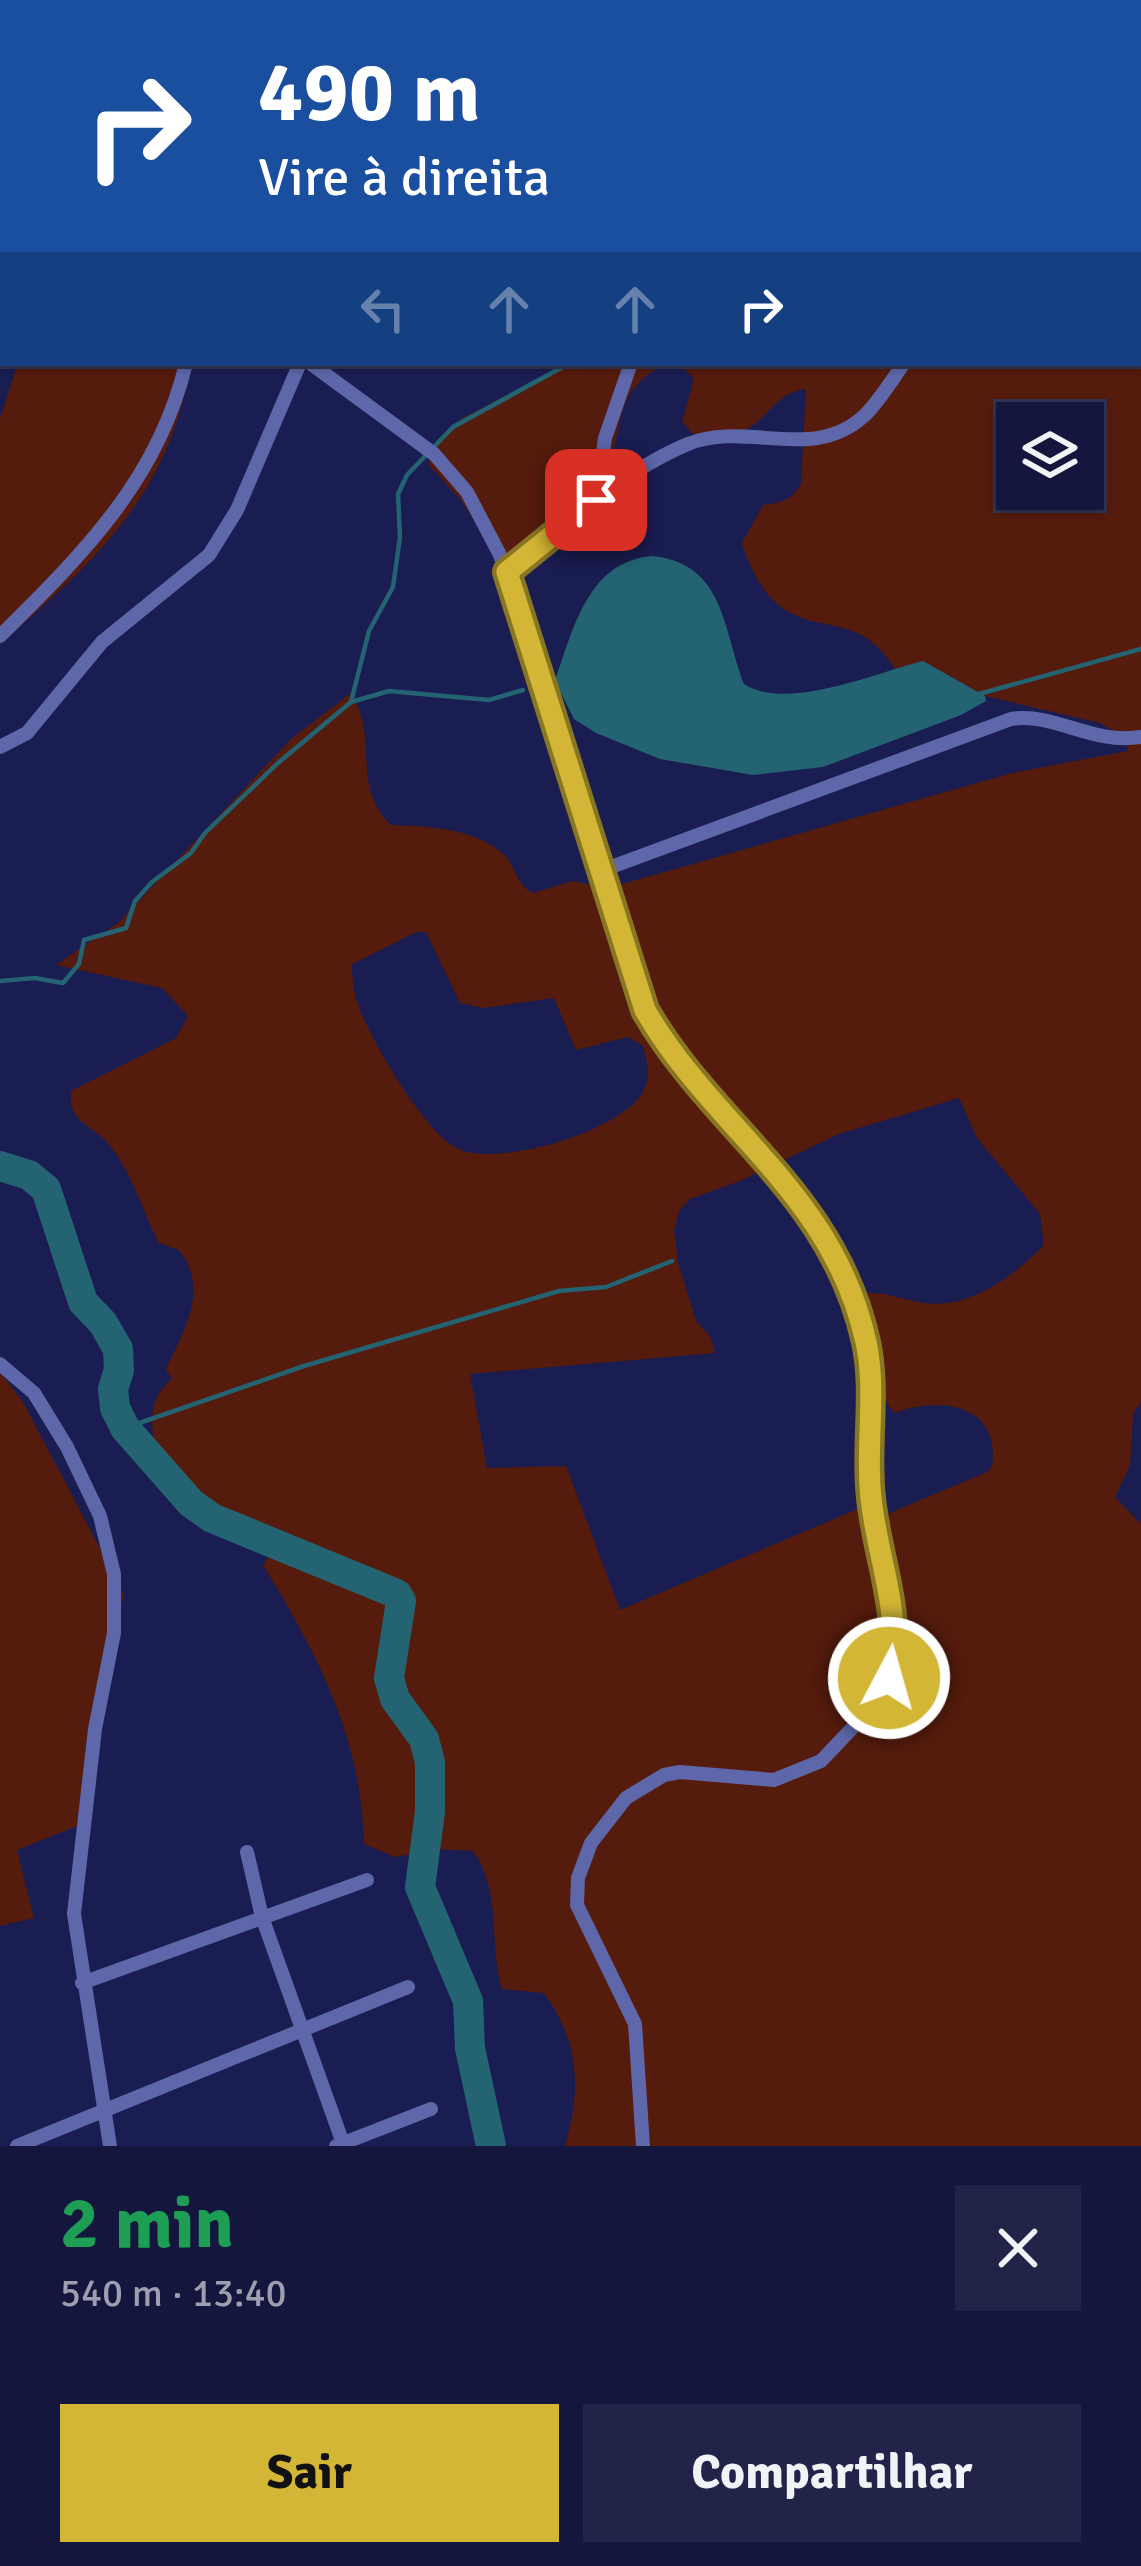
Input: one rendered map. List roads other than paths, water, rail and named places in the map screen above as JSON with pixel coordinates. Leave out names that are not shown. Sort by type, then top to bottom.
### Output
[{"type":"street","points":[[0,637],[81,556],[128,495],[165,434],[185,366]]},
{"type":"street","points":[[0,747],[27,733],[102,642],[209,555],[237,510],[299,366]]},
{"type":"street","points":[[314,366],[429,450],[466,492],[507,572],[645,1010],[668,1046],[812,1215],[862,1329],[869,1363],[866,1453],[871,1504],[896,1632],[889,1678],[877,1702],[821,1761],[774,1780],[680,1772],[664,1775],[626,1798],[591,1844],[578,1878],[578,1905],[635,2024],[643,2146]]},
{"type":"street","points":[[596,500],[605,438],[630,366]]},
{"type":"street","points":[[507,572],[596,500],[681,447],[708,437],[792,441],[826,437],[867,413],[902,366]]},
{"type":"street","points":[[603,869],[1011,719],[1028,717],[1111,741],[1141,737]]},
{"type":"street","points":[[0,1364],[34,1393],[67,1447],[100,1516],[114,1574],[115,1634],[94,1729],[74,1914],[110,2146]]},
{"type":"street","points":[[247,1852],[262,1916],[341,2145],[431,2108]]},
{"type":"street","points":[[82,1983],[367,1880]]},
{"type":"street","points":[[16,2146],[408,1987]]},
{"type":"waterway","points":[[0,981],[35,978],[63,983],[79,964],[84,940],[126,928],[135,901],[152,882],[191,853],[205,833],[278,763],[351,702],[369,631],[393,587],[400,537],[398,494],[407,475],[453,427],[565,366]]},
{"type":"waterway","points":[[979,694],[1141,649]]},
{"type":"waterway","points":[[351,702],[389,691],[489,700],[523,690]]},
{"type":"waterway","points":[[0,1166],[29,1175],[46,1189],[83,1302],[118,1349],[115,1408],[125,1428],[191,1503],[212,1518],[397,1594],[401,1601],[389,1678],[395,1699],[424,1739],[430,1762],[430,1812],[420,1887],[468,2001],[470,2048],[491,2146]]},
{"type":"waterway","points":[[125,1428],[304,1366],[559,1291],[606,1287],[672,1261]]}]
